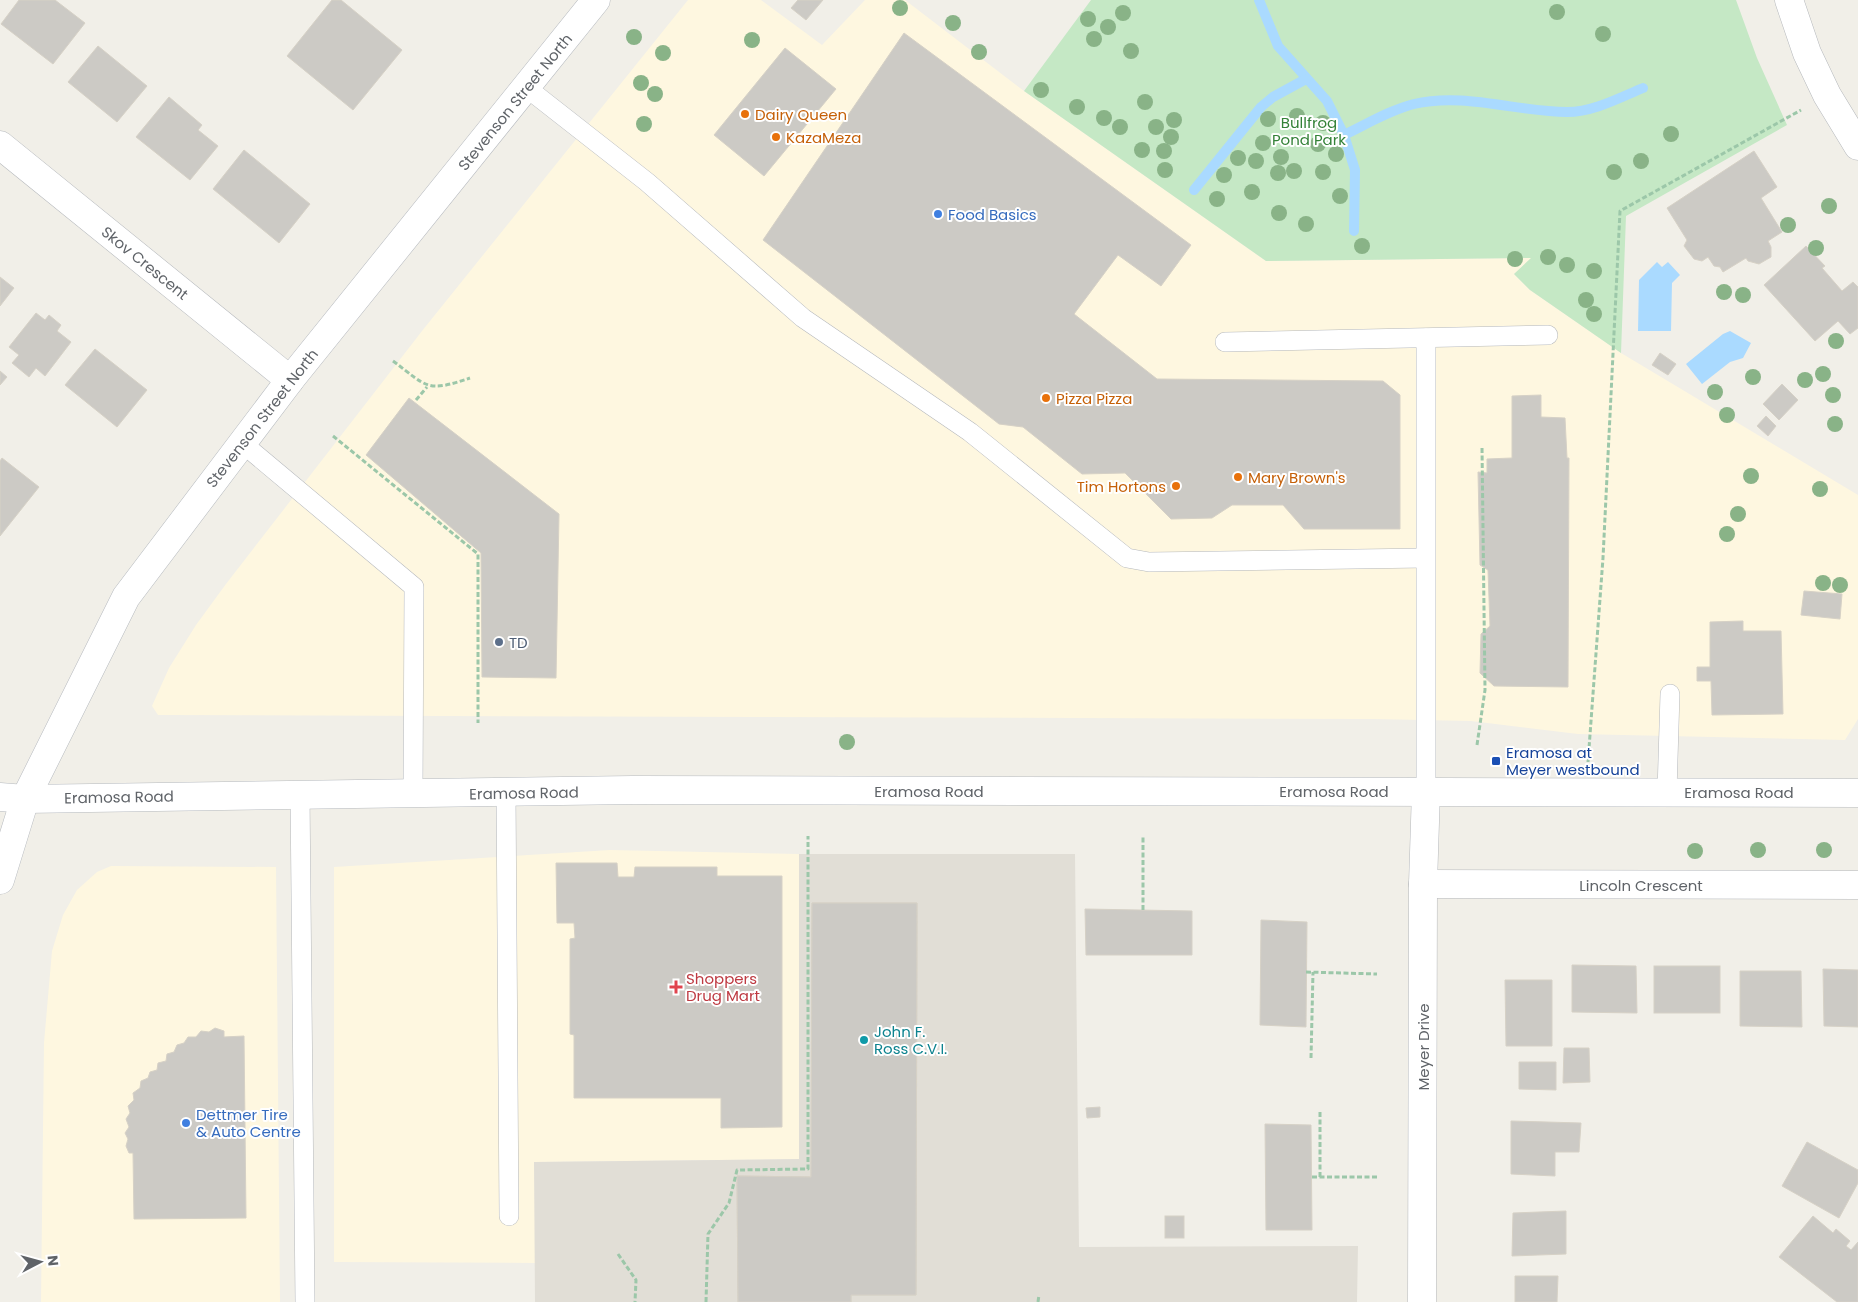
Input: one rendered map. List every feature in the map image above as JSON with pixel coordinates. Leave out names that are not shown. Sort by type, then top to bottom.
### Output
[{"type":"main road","name":"Stevenson Street North","points":[[0,880],[12,798],[126,597],[290,380],[596,0]]},
{"type":"main road","points":[[1789,0],[1807,53],[1828,95],[1858,146]]},
{"type":"main road","name":"Skov Crescent","points":[[0,145],[290,380]]},
{"type":"main road","name":"Eramosa Road","points":[[12,798],[300,794],[506,794],[633,790],[1858,793]]},
{"type":"main road","name":"Meyer Drive","points":[[1422,1302],[1423,884],[1426,791]]},
{"type":"main road","name":"Lincoln Crescent","points":[[1423,884],[1858,885]]},
{"type":"lane","points":[[527,88],[647,182],[802,318],[970,432],[1127,558],[1149,562],[1425,558]]},
{"type":"lane","points":[[1225,342],[1548,335]]},
{"type":"lane","points":[[1426,338],[1426,791]]},
{"type":"lane","points":[[242,443],[414,587],[413,794]]},
{"type":"lane","points":[[1667,792],[1670,694]]},
{"type":"lane","points":[[300,794],[304,1302]]},
{"type":"lane","points":[[506,794],[509,1216]]},
{"type":"path","points":[[1587,792],[1603,558],[1620,211],[1828,95]]},
{"type":"path","points":[[393,361],[427,386],[445,386],[470,378]]},
{"type":"path","points":[[416,400],[427,386]]},
{"type":"path","points":[[333,436],[478,554],[478,723]]},
{"type":"path","points":[[1478,745],[1485,690],[1482,448]]},
{"type":"path","points":[[1143,835],[1143,910]]},
{"type":"path","points":[[706,1302],[708,1234],[729,1203],[736,1170],[808,1169],[808,836]]},
{"type":"path","points":[[1306,972],[1377,974]]},
{"type":"path","points":[[1312,1058],[1313,972]]},
{"type":"path","points":[[1320,1112],[1320,1177]]},
{"type":"path","points":[[1312,1177],[1377,1177]]},
{"type":"path","points":[[618,1254],[636,1280],[635,1302]]},
{"type":"path","points":[[1038,1302],[1039,1295]]},
{"type":"shaded area","points":[[688,0],[761,0],[822,45],[865,0],[905,0],[1024,91],[1266,261],[1532,258],[1514,274],[1530,290],[1621,353],[1858,495],[1858,719],[1845,740],[1578,734],[1471,721],[1373,719],[158,715],[152,706],[169,668],[196,625],[226,584],[422,331]]},
{"type":"shaded area","points":[[610,850],[799,854],[799,1159],[535,1162],[536,1263],[334,1262],[334,867]]},
{"type":"shaded area","points":[[799,854],[1075,854],[1079,1247],[1358,1246],[1357,1302],[535,1302],[534,1162],[799,1159]]},
{"type":"shaded area","points":[[111,866],[276,867],[280,1302],[41,1302],[44,1043],[52,951],[63,915],[77,890],[97,872]]},
{"type":"green space","name":"Bullfrog Pond Park","points":[[1091,0],[1736,0],[1757,58],[1787,125],[1626,216],[1621,353],[1530,290],[1514,274],[1531,258],[1266,261],[1024,91]]},
{"type":"water","points":[[1657,262],[1662,267],[1668,262],[1680,275],[1672,283],[1671,331],[1638,331],[1639,280]]},
{"type":"water","points":[[1730,331],[1751,343],[1743,358],[1730,362],[1702,384],[1686,364],[1723,334]]},
{"type":"building","points":[[19,0],[55,0],[85,23],[53,64],[1,24]]},
{"type":"building","points":[[332,0],[341,0],[402,50],[353,110],[287,56]]},
{"type":"building","points":[[798,0],[823,0],[806,20],[791,8]]},
{"type":"building","points":[[904,33],[1191,245],[1161,286],[1118,255],[1074,314],[1157,379],[1383,381],[1400,395],[1400,529],[1304,529],[1283,505],[1232,505],[1212,518],[1171,519],[1125,473],[1082,474],[1023,427],[999,424],[763,240]]},
{"type":"building","points":[[98,46],[147,86],[117,122],[68,82]]},
{"type":"building","points":[[785,48],[836,89],[764,176],[714,135]]},
{"type":"building","points":[[169,97],[202,125],[198,130],[218,146],[190,180],[136,137]]},
{"type":"building","points":[[244,150],[310,204],[279,243],[213,189]]},
{"type":"building","points":[[1754,151],[1777,187],[1761,198],[1782,232],[1768,241],[1771,247],[1771,257],[1759,264],[1748,261],[1746,258],[1723,272],[1720,267],[1714,266],[1708,257],[1702,261],[1694,259],[1684,246],[1687,240],[1667,208]]},
{"type":"building","points":[[1806,246],[1825,266],[1822,268],[1842,291],[1853,282],[1858,287],[1858,328],[1850,334],[1838,321],[1815,341],[1764,285]]},
{"type":"building","points":[[0,277],[14,288],[0,306]]},
{"type":"building","points":[[36,313],[45,320],[49,315],[61,325],[57,331],[71,342],[45,376],[36,368],[29,377],[12,363],[19,355],[9,347]]},
{"type":"building","points":[[95,349],[147,390],[117,427],[65,385]]},
{"type":"building","points":[[1660,353],[1676,364],[1668,375],[1652,365]]},
{"type":"building","points":[[0,371],[7,377],[0,385]]},
{"type":"building","points":[[1782,384],[1798,400],[1779,420],[1763,404]]},
{"type":"building","points":[[1541,395],[1541,417],[1565,418],[1567,458],[1569,458],[1568,687],[1494,686],[1480,673],[1481,634],[1490,626],[1488,570],[1480,565],[1478,472],[1487,473],[1487,459],[1512,458],[1512,396]]},
{"type":"building","points":[[409,398],[559,514],[556,678],[482,677],[481,553],[366,455]]},
{"type":"building","points":[[1766,416],[1776,426],[1768,436],[1757,426]]},
{"type":"building","points":[[2,458],[39,487],[0,536],[0,461]]},
{"type":"building","points":[[1804,591],[1842,594],[1840,619],[1801,615]]},
{"type":"building","points":[[1743,621],[1743,631],[1781,631],[1783,714],[1712,715],[1711,681],[1697,681],[1697,667],[1710,667],[1710,622]]},
{"type":"building","name":"Shoppers Drug Mart","points":[[556,863],[617,863],[618,877],[634,877],[635,867],[717,867],[717,876],[782,876],[782,1127],[721,1128],[721,1098],[574,1098],[574,1035],[570,1034],[570,939],[575,938],[574,923],[557,923]]},
{"type":"building","name":"John F. Ross C.V.I.","points":[[812,903],[917,903],[916,1295],[851,1295],[851,1302],[738,1302],[737,1176],[811,1177]]},
{"type":"building","name":"John F. Ross C.V.I.","points":[[812,903],[917,903],[916,1295],[851,1295],[851,1302],[738,1302],[737,1176],[811,1177]]},
{"type":"building","points":[[1085,909],[1192,911],[1192,955],[1086,955]]},
{"type":"building","points":[[1261,920],[1307,922],[1306,1027],[1260,1025]]},
{"type":"building","points":[[1572,965],[1636,966],[1637,1013],[1572,1012]]},
{"type":"building","points":[[1654,966],[1720,966],[1720,1013],[1654,1013]]},
{"type":"building","points":[[1823,969],[1858,970],[1858,1027],[1824,1026]]},
{"type":"building","points":[[1740,971],[1801,971],[1802,1027],[1740,1026]]},
{"type":"building","points":[[1505,980],[1552,980],[1552,1046],[1506,1046]]},
{"type":"building","name":"Dettmer Tire & Auto Centre","points":[[215,1028],[224,1031],[224,1037],[244,1036],[246,1218],[134,1219],[133,1153],[129,1153],[126,1146],[128,1139],[125,1133],[129,1127],[126,1119],[130,1113],[128,1106],[134,1100],[133,1093],[140,1088],[141,1081],[148,1078],[150,1072],[157,1070],[158,1063],[166,1061],[167,1054],[174,1052],[177,1045],[184,1043],[188,1037],[196,1037],[201,1031],[209,1032]]},
{"type":"building","points":[[1564,1048],[1589,1048],[1590,1082],[1563,1083]]},
{"type":"building","points":[[1519,1062],[1556,1062],[1556,1090],[1519,1089]]},
{"type":"building","points":[[1100,1107],[1100,1117],[1087,1118],[1086,1108]]},
{"type":"building","points":[[1511,1121],[1581,1123],[1579,1152],[1555,1152],[1555,1176],[1511,1174]]},
{"type":"building","points":[[1265,1124],[1311,1125],[1312,1230],[1266,1230]]},
{"type":"building","points":[[1807,1142],[1858,1170],[1858,1183],[1839,1218],[1782,1186]]},
{"type":"building","points":[[1566,1211],[1566,1254],[1512,1256],[1513,1213]]},
{"type":"building","points":[[1165,1216],[1184,1216],[1184,1238],[1165,1238]]},
{"type":"building","points":[[1813,1216],[1833,1233],[1836,1229],[1850,1241],[1846,1246],[1851,1250],[1858,1242],[1858,1302],[1837,1302],[1779,1257]]},
{"type":"building","points":[[1515,1276],[1558,1276],[1557,1302],[1515,1302]]},
{"type":"waterway","points":[[1259,0],[1278,46],[1327,101],[1344,135],[1355,170],[1354,231]]},
{"type":"waterway","points":[[1194,190],[1261,107],[1273,97],[1306,79]]},
{"type":"waterway","points":[[1344,135],[1396,110],[1414,104],[1433,101],[1471,101],[1567,112],[1596,107],[1643,88]]},
{"type":"place","name":"Dairy Queen","points":[[745,114]]},
{"type":"place","name":"KazaMeza","points":[[776,137]]},
{"type":"place","name":"Food Basics","points":[[938,214]]},
{"type":"place","name":"Pizza Pizza","points":[[1046,398]]},
{"type":"place","name":"Mary Brown's","points":[[1238,477]]},
{"type":"place","name":"Tim Hortons","points":[[1176,486]]},
{"type":"place","name":"TD","points":[[499,642]]},
{"type":"place","name":"Eramosa at Meyer westbound","points":[[1496,761]]},
{"type":"place","name":"Shoppers Drug Mart","points":[[676,987]]},
{"type":"place","name":"John F. Ross C.V.I.","points":[[864,1040]]},
{"type":"place","name":"Dettmer Tire & Auto Centre","points":[[186,1123]]}]
